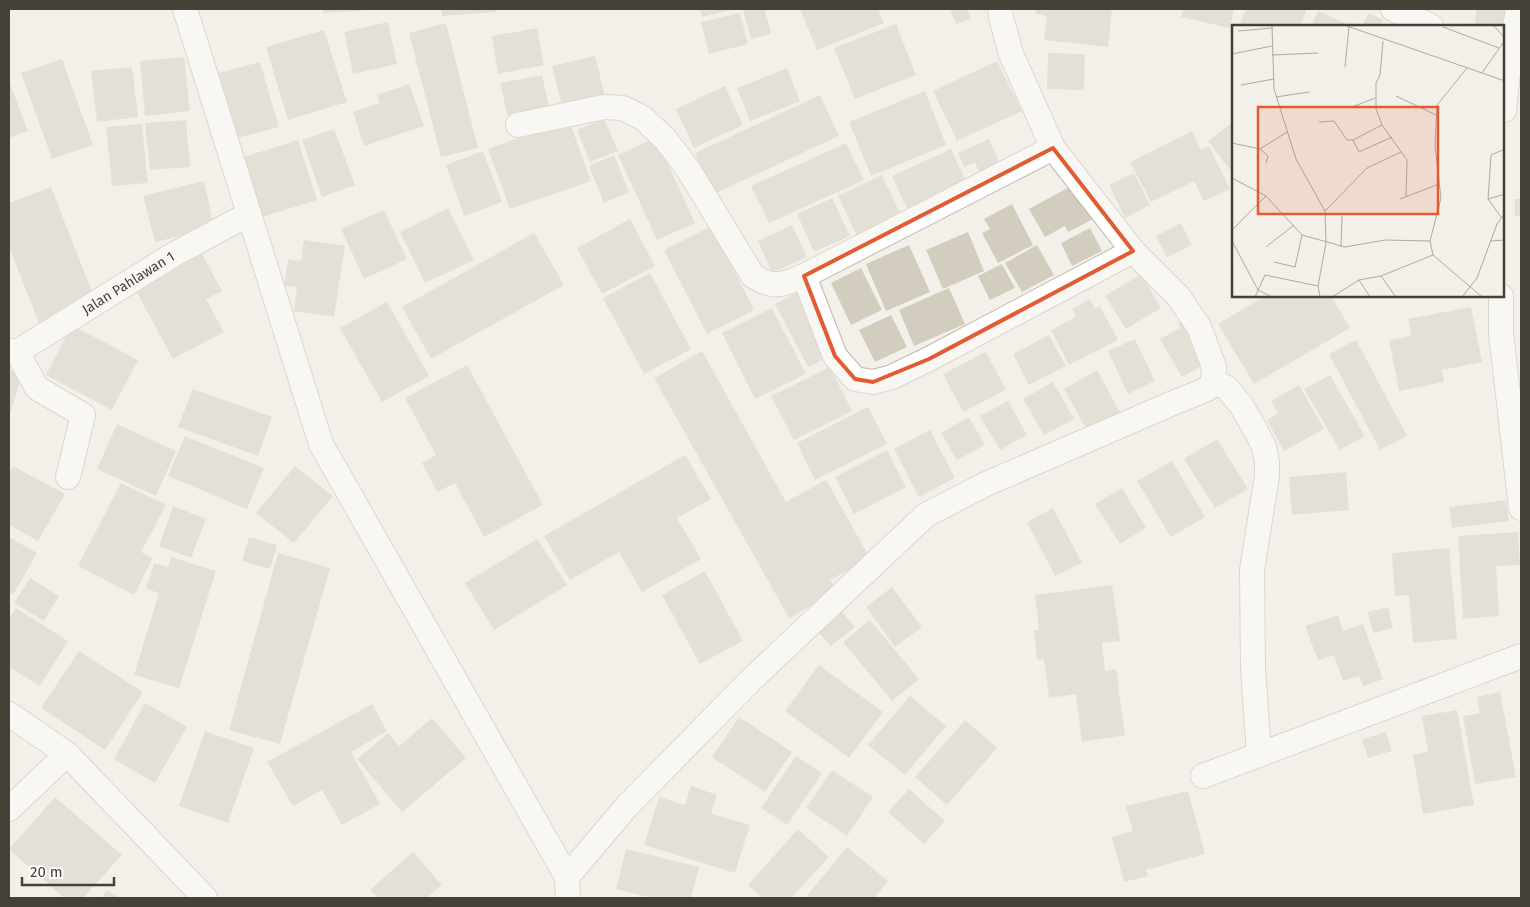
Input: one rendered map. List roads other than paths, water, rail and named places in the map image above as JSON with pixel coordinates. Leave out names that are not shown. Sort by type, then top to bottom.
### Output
[{"type":"street","points":[[185,9],[321,444],[568,888],[627,806],[753,678],[926,515],[995,480],[1204,390],[1210,387],[1213,381],[1214,367],[1199,327],[1178,296],[1133,251],[1053,148],[1011,54],[1000,9]]},
{"type":"street","points":[[1393,9],[1429,25]]},
{"type":"street","points":[[1505,86],[1506,62],[1518,9]]},
{"type":"street","points":[[518,125],[604,107],[623,108],[643,118],[666,140],[688,169],[754,276],[766,284],[779,285],[804,276],[1053,148]]},
{"type":"street","name":"Jalan Pahlawan 1","points":[[13,351],[171,256],[249,214]]},
{"type":"street","points":[[804,276],[835,356],[855,379],[873,382],[892,377],[929,359],[1133,251]]},
{"type":"street","points":[[1500,298],[1501,333],[1521,508]]},
{"type":"street","points":[[13,351],[37,388],[83,415],[68,477]]},
{"type":"street","points":[[1213,381],[1227,388],[1241,405],[1264,447],[1267,462],[1267,476],[1252,570],[1253,668],[1258,755]]},
{"type":"street","points":[[1203,776],[1521,656]]},
{"type":"street","points":[[9,714],[67,754],[205,898]]},
{"type":"street","points":[[9,809],[67,754]]}]
